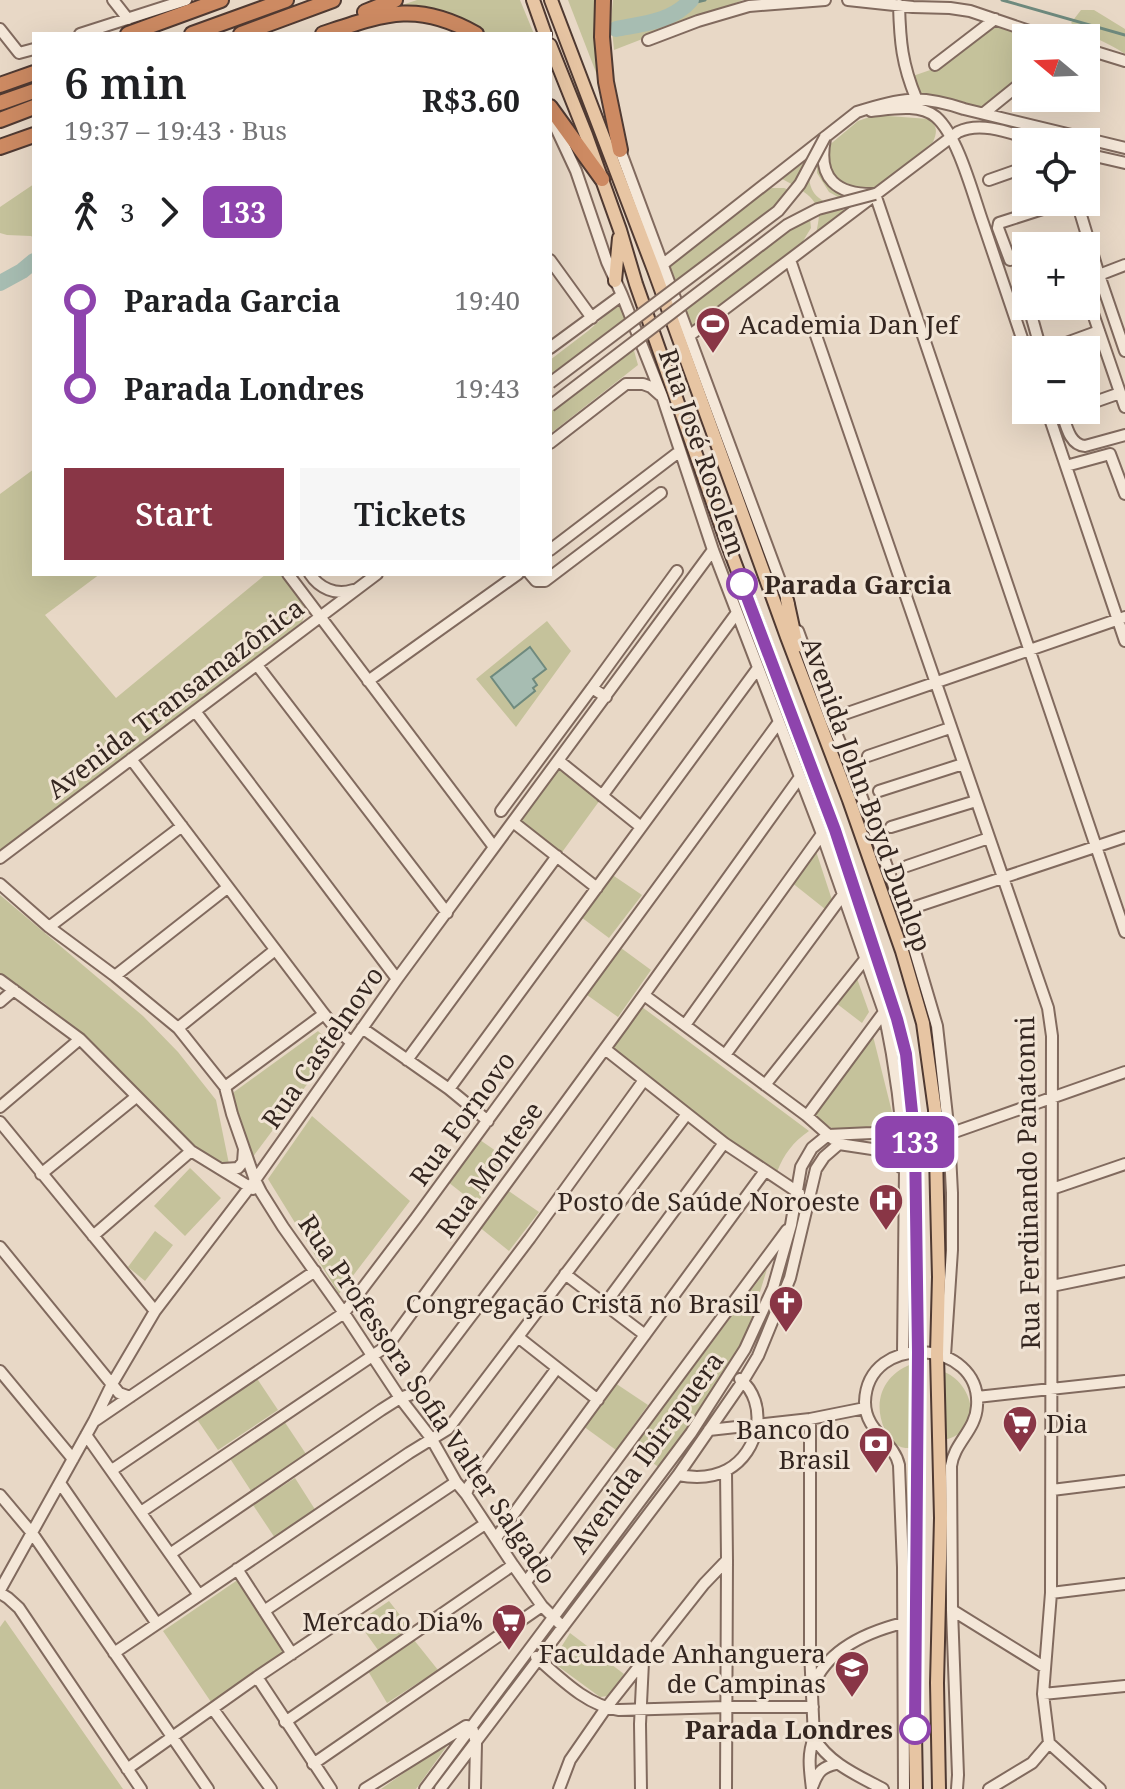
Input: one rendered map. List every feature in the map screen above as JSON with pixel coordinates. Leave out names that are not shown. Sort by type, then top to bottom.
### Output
[{"type":"highway","points":[[128,26],[221,0]]},
{"type":"highway","points":[[198,32],[286,0]]},
{"type":"highway","points":[[246,32],[333,0]]},
{"type":"highway","points":[[314,32],[395,0]]},
{"type":"highway","points":[[603,0],[606,82],[620,150]]},
{"type":"highway","points":[[329,32],[398,13],[436,17],[472,32]]},
{"type":"highway","points":[[0,74],[32,66]]},
{"type":"highway","points":[[0,85],[32,74]]},
{"type":"highway","points":[[0,103],[32,92]]},
{"type":"highway","points":[[0,120],[32,108]]},
{"type":"highway","points":[[552,110],[602,179]]},
{"type":"highway","points":[[0,147],[32,136]]},
{"type":"main road","points":[[533,0],[544,32]]},
{"type":"main road","name":"Avenida John Boyd Dunlop","points":[[551,0],[860,830],[923,1023],[935,1110],[941,1355],[937,1683],[939,1789]]},
{"type":"main road","name":"Avenida John Boyd Dunlop","points":[[552,50],[602,179],[725,537],[835,830],[906,1054],[915,1141],[918,1352],[916,1789]]},
{"type":"main road","points":[[585,86],[620,150]]},
{"type":"main road","points":[[615,281],[620,230]]},
{"type":"main road","points":[[787,600],[807,692]]},
{"type":"street","points":[[113,0],[128,26]]},
{"type":"street","points":[[92,32],[128,26],[172,3],[186,0]]},
{"type":"street","points":[[648,40],[749,6],[825,0]]},
{"type":"street","points":[[848,0],[950,8],[1012,25]]},
{"type":"street","points":[[899,5],[901,50],[906,75],[916,98]]},
{"type":"street","points":[[935,65],[995,19]]},
{"type":"street","points":[[0,29],[19,53],[32,50]]},
{"type":"street","points":[[1100,53],[1125,61]]},
{"type":"street","points":[[984,113],[1012,90]]},
{"type":"street","points":[[662,265],[857,112],[883,103],[916,98],[944,102],[1030,128]]},
{"type":"street","points":[[857,112],[906,108],[928,112],[943,125],[963,164],[1021,336]]},
{"type":"street","name":"Rua José Rosolem","points":[[553,124],[576,171],[591,220],[662,396],[736,614],[822,834],[884,1012],[902,1125],[905,1170],[903,1353]]},
{"type":"street","points":[[689,336],[966,128],[983,127],[1012,135]]},
{"type":"street","points":[[825,137],[822,153],[829,177],[848,192],[875,194]]},
{"type":"street","points":[[552,381],[778,211],[800,184],[825,137]]},
{"type":"street","points":[[1100,144],[1125,148]]},
{"type":"street","points":[[620,150],[903,911],[937,1026],[952,1193],[952,1250],[941,1355]]},
{"type":"street","points":[[1100,157],[1125,163]]},
{"type":"street","points":[[989,180],[1012,172]]},
{"type":"street","points":[[552,404],[787,225],[818,209],[875,194]]},
{"type":"street","points":[[875,194],[1125,932]]},
{"type":"street","points":[[1010,260],[997,227],[999,223],[1020,216]]},
{"type":"street","name":"Rua Ferdinando Panatonni","points":[[790,260],[1048,1008],[1052,1036],[1052,1490],[1051,1593],[1043,1694],[1049,1743]]},
{"type":"street","points":[[552,263],[592,318]]},
{"type":"street","points":[[1100,275],[1125,265]]},
{"type":"street","points":[[1100,278],[1125,351]]},
{"type":"street","points":[[552,347],[622,295]]},
{"type":"street","points":[[1095,320],[1125,407]]},
{"type":"street","points":[[1085,336],[1099,331]]},
{"type":"street","points":[[552,441],[626,384],[643,384],[662,396]]},
{"type":"street","points":[[1100,400],[1120,393]]},
{"type":"street","points":[[1052,424],[1121,619],[1125,641]]},
{"type":"street","points":[[1069,424],[1074,442],[1079,446],[1125,435]]},
{"type":"street","points":[[552,548],[680,451]]},
{"type":"street","points":[[1066,466],[1110,454],[1125,494]]},
{"type":"street","points":[[552,576],[661,493]]},
{"type":"street","name":"Rua Castelnovo","points":[[0,1592],[155,1311],[252,1184],[351,1042],[713,550]]},
{"type":"street","points":[[501,811],[677,571]]},
{"type":"street","points":[[289,576],[494,847]]},
{"type":"street","points":[[312,576],[323,587],[335,592],[347,592],[359,587]]},
{"type":"street","name":"Avenida Transamazônica","points":[[0,858],[374,576]]},
{"type":"street","points":[[368,681],[515,576]]},
{"type":"street","points":[[532,576],[536,581],[545,581],[552,576]]},
{"type":"street","points":[[602,796],[736,614]]},
{"type":"street","points":[[830,719],[1121,619]]},
{"type":"street","points":[[257,665],[447,913]]},
{"type":"street","points":[[449,1089],[758,668]]},
{"type":"street","points":[[592,688],[606,697]]},
{"type":"street","points":[[195,711],[397,979]]},
{"type":"street","name":"Rua Fornovo","points":[[112,1470],[344,1313],[779,722]]},
{"type":"street","points":[[868,756],[950,728]]},
{"type":"street","points":[[131,759],[324,1014],[351,1042]]},
{"type":"street","points":[[559,761],[641,827]]},
{"type":"street","points":[[879,791],[963,764]]},
{"type":"street","name":"Rua Montese","points":[[141,1512],[391,1341],[800,777]]},
{"type":"street","points":[[891,827],[976,801]]},
{"type":"street","points":[[513,822],[597,888]]},
{"type":"street","points":[[49,927],[182,826]]},
{"type":"street","points":[[685,1025],[822,834]]},
{"type":"street","points":[[903,911],[1125,837]]},
{"type":"street","points":[[907,866],[989,838]]},
{"type":"street","points":[[407,1060],[557,856]]},
{"type":"street","points":[[0,884],[49,927],[178,1028],[225,1087],[244,1146],[252,1184]]},
{"type":"street","points":[[115,976],[227,888]]},
{"type":"street","points":[[725,1055],[842,896]]},
{"type":"street","points":[[178,1028],[275,950]]},
{"type":"street","points":[[765,1085],[866,958]]},
{"type":"street","name":"Rua Professora Sofia Valter Salgado","points":[[0,980],[80,1039],[191,1151],[261,1192],[400,1398],[431,1438],[456,1482],[513,1565],[542,1606],[563,1627]]},
{"type":"street","points":[[0,1002],[14,990]]},
{"type":"street","points":[[644,995],[807,1116],[839,1144],[872,1149],[905,1170]]},
{"type":"street","points":[[807,1116],[884,1012]]},
{"type":"street","points":[[225,1087],[324,1014]]},
{"type":"street","points":[[362,1028],[449,1089],[488,1121]]},
{"type":"street","points":[[0,1107],[80,1039]]},
{"type":"street","points":[[605,1049],[724,1143],[809,1200]]},
{"type":"street","points":[[949,1134],[1125,1072]]},
{"type":"street","points":[[170,1554],[400,1398],[412,1394],[644,1080]]},
{"type":"street","points":[[41,1174],[136,1097]]},
{"type":"street","points":[[114,1653],[448,1429],[687,1114]]},
{"type":"street","points":[[0,1122],[155,1311]]},
{"type":"street","points":[[828,1135],[872,1133],[902,1125]]},
{"type":"street","name":"Avenida Ibirapuera","points":[[425,1789],[691,1433],[731,1373],[773,1288],[791,1225],[805,1158],[828,1135]]},
{"type":"street","points":[[605,1304],[724,1143]]},
{"type":"street","name":"Avenida Ibirapuera","points":[[440,1789],[678,1475],[743,1381],[758,1356],[790,1278],[816,1169],[839,1144]]},
{"type":"street","points":[[221,1169],[238,1168],[243,1162],[244,1146]]},
{"type":"street","points":[[93,1236],[191,1151]]},
{"type":"street","points":[[1052,1189],[1125,1164]]},
{"type":"street","points":[[496,1538],[765,1171]]},
{"type":"street","points":[[526,1582],[791,1225]]},
{"type":"street","points":[[0,1247],[119,1393],[130,1397]]},
{"type":"street","points":[[94,1421],[315,1271]]},
{"type":"street","points":[[1052,1286],[1125,1271]]},
{"type":"street","points":[[565,1274],[645,1335]]},
{"type":"street","points":[[518,1337],[598,1400]]},
{"type":"street","points":[[904,1789],[903,1567],[899,1465],[895,1455],[874,1430],[865,1408],[872,1377],[887,1361],[903,1353],[918,1352],[941,1355],[957,1364],[970,1378],[977,1397],[974,1422],[954,1454],[951,1466],[957,1789]]},
{"type":"street","points":[[466,1494],[557,1368]]},
{"type":"street","points":[[0,1371],[73,1459]]},
{"type":"street","points":[[678,1475],[694,1478],[726,1471],[749,1449],[757,1426],[758,1410],[753,1395],[743,1381],[731,1373]]},
{"type":"street","points":[[977,1397],[1125,1381]]},
{"type":"street","points":[[691,1433],[810,1419],[865,1408]]},
{"type":"street","points":[[810,1419],[810,1651],[814,1738],[809,1771],[812,1788]]},
{"type":"street","points":[[86,1435],[199,1595]]},
{"type":"street","points":[[726,1471],[726,1789]]},
{"type":"street","points":[[1052,1490],[1125,1481]]},
{"type":"street","points":[[264,1611],[456,1482]]},
{"type":"street","points":[[60,1483],[157,1624]]},
{"type":"street","points":[[0,1495],[32,1533],[208,1789]]},
{"type":"street","points":[[127,1769],[257,1677],[485,1524]]},
{"type":"street","points":[[559,1789],[570,1760],[606,1708],[704,1584],[727,1560]]},
{"type":"street","points":[[285,1722],[513,1565]]},
{"type":"street","points":[[237,1569],[292,1654]]},
{"type":"street","points":[[1051,1593],[1125,1584]]},
{"type":"street","points":[[0,1592],[19,1608],[141,1789]]},
{"type":"street","points":[[313,1764],[542,1606]]},
{"type":"street","points":[[952,1610],[1044,1667]]},
{"type":"street","points":[[812,1688],[818,1672],[831,1657],[882,1628],[903,1623]]},
{"type":"street","points":[[529,1650],[589,1699],[606,1708],[813,1707]]},
{"type":"street","points":[[810,1651],[819,1657],[831,1657]]},
{"type":"street","points":[[641,1789],[643,1660]]},
{"type":"street","points":[[257,1677],[331,1789]]},
{"type":"street","points":[[1043,1694],[1125,1686]]},
{"type":"street","points":[[213,1709],[271,1789]]},
{"type":"street","points":[[365,1789],[466,1726],[472,1727],[476,1743],[475,1789]]},
{"type":"street","points":[[814,1738],[836,1764],[883,1789]]},
{"type":"street","points":[[989,1789],[1032,1763],[1049,1743],[1100,1789]]},
{"type":"street","points":[[812,1788],[824,1767],[836,1764]]},
{"type":"shaded area","points":[[417,0],[520,0],[533,32],[474,32],[402,5]]},
{"type":"shaded area","points":[[568,0],[597,0],[597,75]]},
{"type":"shaded area","points":[[613,0],[743,0],[614,50]]},
{"type":"shaded area","points":[[1081,10],[1094,10],[1125,29],[1125,54],[1100,40],[1100,24],[1071,23]]},
{"type":"shaded area","points":[[996,21],[1012,27],[1012,86],[985,109],[917,95],[910,77],[936,68]]},
{"type":"shaded area","points":[[875,115],[929,119],[936,130],[933,142],[871,192],[859,197],[838,197],[829,192],[817,173],[817,163],[827,147],[858,121]]},
{"type":"shaded area","points":[[809,159],[809,181],[815,194],[847,211],[816,234],[819,214],[814,202],[805,192],[782,179]]},
{"type":"shaded area","points":[[32,185],[32,237],[0,233],[0,207]]},
{"type":"shaded area","points":[[772,188],[792,191],[776,210],[677,284],[670,266],[764,191]]},
{"type":"shaded area","points":[[810,218],[811,228],[800,246],[690,327],[685,305],[788,226]]},
{"type":"shaded area","points":[[621,302],[627,322],[552,378],[552,358]]},
{"type":"shaded area","points":[[633,347],[638,365],[552,432],[552,408]]},
{"type":"shaded area","points":[[32,470],[32,576],[97,576],[45,615],[116,698],[264,576],[283,576],[299,596],[304,615],[302,622],[0,852],[0,494]]},
{"type":"shaded area","points":[[547,621],[571,651],[516,727],[476,679]]},
{"type":"shaded area","points":[[530,647],[546,669],[533,679],[537,685],[533,688],[535,691],[514,708],[491,677]]},
{"type":"shaded area","points":[[557,768],[600,800],[560,855],[517,824]]},
{"type":"shaded area","points":[[815,848],[832,900],[825,909],[791,882]]},
{"type":"shaded area","points":[[611,874],[642,895],[609,938],[581,917]]},
{"type":"shaded area","points":[[0,895],[143,1016],[178,1052],[216,1100],[229,1164],[226,1169],[193,1149],[147,1099],[44,1003],[0,974]]},
{"type":"shaded area","points":[[621,948],[651,970],[618,1017],[587,995]]},
{"type":"shaded area","points":[[854,970],[869,1012],[862,1023],[832,1000]]},
{"type":"shaded area","points":[[642,1007],[809,1131],[790,1149],[777,1172],[733,1145],[609,1051]]},
{"type":"shaded area","points":[[318,1031],[335,1047],[249,1162],[233,1103],[234,1092]]},
{"type":"shaded area","points":[[872,1032],[892,1112],[877,1128],[835,1130],[813,1116]]},
{"type":"shaded area","points":[[312,1116],[410,1201],[339,1294],[268,1179]]},
{"type":"shaded area","points":[[480,1140],[509,1160],[476,1204],[448,1182]]},
{"type":"shaded area","points":[[190,1168],[221,1198],[185,1236],[154,1206]]},
{"type":"shaded area","points":[[506,1189],[539,1212],[509,1251],[478,1226]]},
{"type":"shaded area","points":[[155,1231],[173,1245],[145,1281],[128,1267]]},
{"type":"shaded area","points":[[767,1269],[740,1357],[661,1469],[633,1448]]},
{"type":"shaded area","points":[[915,1363],[916,1449],[893,1442],[885,1430],[880,1408],[880,1398],[889,1380]]},
{"type":"shaded area","points":[[941,1371],[959,1382],[971,1411],[964,1429],[943,1440]]},
{"type":"shaded area","points":[[256,1377],[278,1410],[218,1450],[196,1418]]},
{"type":"shaded area","points":[[615,1383],[648,1405],[616,1450],[583,1426]]},
{"type":"shaded area","points":[[284,1421],[308,1457],[253,1494],[229,1457]]},
{"type":"shaded area","points":[[295,1478],[316,1511],[275,1538],[253,1505]]},
{"type":"shaded area","points":[[239,1579],[287,1653],[211,1702],[163,1631]]},
{"type":"shaded area","points":[[389,1601],[410,1628],[378,1650],[358,1622]]},
{"type":"shaded area","points":[[5,1620],[123,1789],[0,1789],[0,1627]]},
{"type":"shaded area","points":[[570,1633],[624,1674],[608,1696],[600,1697],[555,1664],[553,1660]]},
{"type":"shaded area","points":[[414,1640],[438,1670],[387,1703],[368,1671]]},
{"type":"shaded area","points":[[452,1739],[416,1789],[381,1789]]},
{"type":"waterway","points":[[616,29],[666,18],[691,0]]},
{"type":"waterway","points":[[688,4],[705,0]]},
{"type":"waterway","points":[[1002,0],[1125,35]]},
{"type":"waterway","points":[[0,283],[32,263]]},
{"type":"bus line","name":"133","points":[[742,584],[835,830],[906,1054],[915,1141],[918,1352],[915,1729]]},
{"type":"place","name":"Academia Dan Jef","points":[[713,355]]},
{"type":"place","name":"Parada Garcia","points":[[742,584]]},
{"type":"place","name":"Posto de Saúde Noroeste","points":[[886,1232]]},
{"type":"place","name":"Congregação Cristã no Brasil","points":[[786,1334]]},
{"type":"place","name":"Dia","points":[[1020,1454]]},
{"type":"place","name":"Banco do Brasil","points":[[876,1475]]},
{"type":"place","name":"Mercado Dia%","points":[[509,1652]]},
{"type":"place","name":"Faculdade Anhanguera de Campinas","points":[[852,1699]]},
{"type":"place","name":"Parada Londres","points":[[915,1729]]}]
